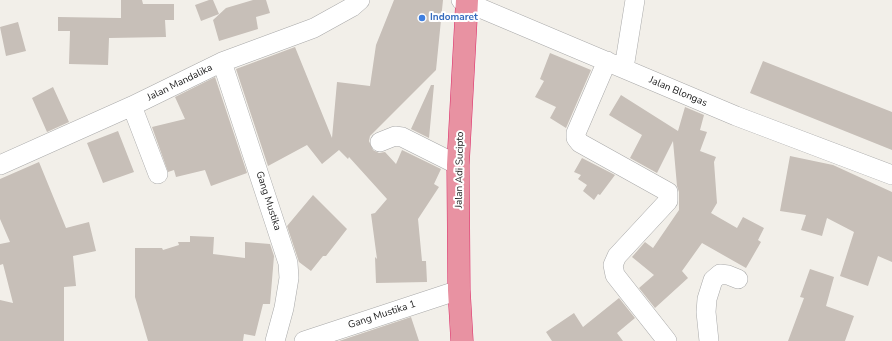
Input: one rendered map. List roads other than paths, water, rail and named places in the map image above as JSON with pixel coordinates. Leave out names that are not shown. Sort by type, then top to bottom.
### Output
[{"type":"highway","name":"Jalan Adi Sucipto","points":[[462,341],[459,290],[458,165],[465,1]]},
{"type":"street","name":"Jalan Mandalika","points":[[0,165],[132,106],[222,62],[314,28],[352,7],[360,0]]},
{"type":"street","points":[[635,0],[616,65],[576,133],[576,138],[580,143],[666,190],[669,197],[668,201],[617,256],[613,265],[615,275],[667,341]]},
{"type":"street","name":"Jalan Blongas","points":[[465,1],[736,116],[892,175]]},
{"type":"street","name":"Gang Mustika","points":[[222,62],[288,263],[289,278],[286,301],[275,341]]},
{"type":"street","points":[[132,106],[158,174]]},
{"type":"street","points":[[380,142],[395,136],[402,137],[458,165]]},
{"type":"street","points":[[709,341],[706,312],[707,299],[713,280],[720,274],[738,279]]},
{"type":"street","name":"Gang Mustika 1","points":[[304,341],[459,290]]},
{"type":"place","name":"Indomaret","points":[[422,18]]}]
